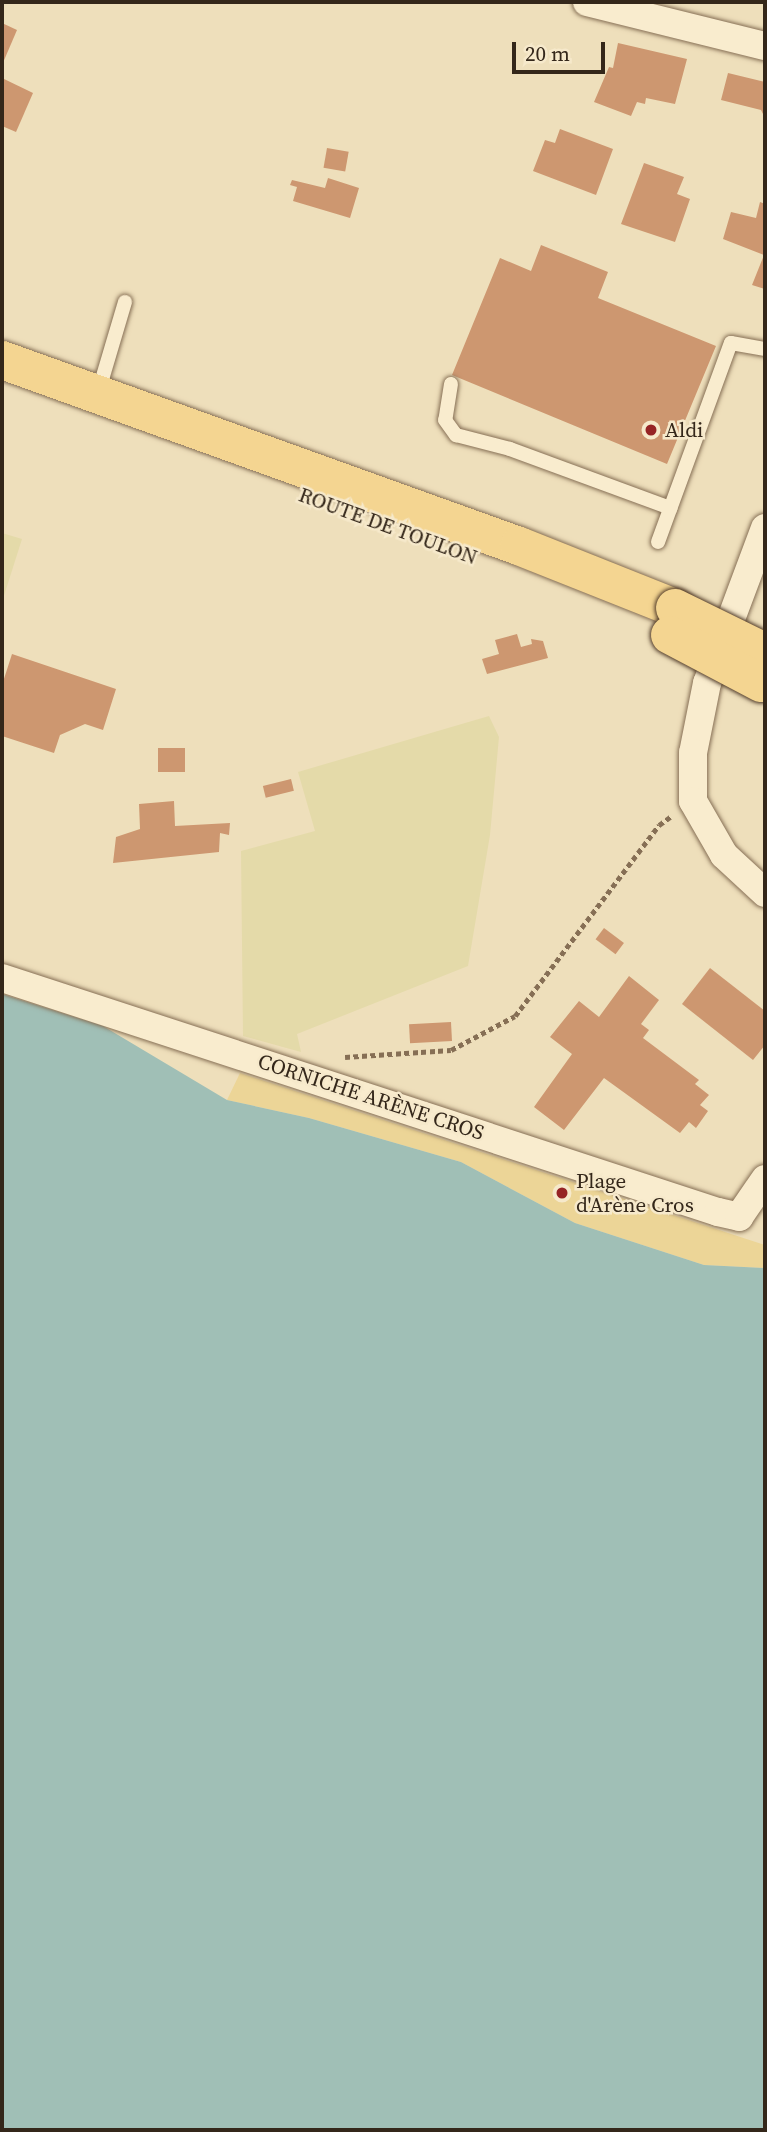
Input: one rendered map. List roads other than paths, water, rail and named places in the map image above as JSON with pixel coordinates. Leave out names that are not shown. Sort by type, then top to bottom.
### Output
[{"type":"main road","name":"ROUTE DE TOULON","points":[[2,359],[519,546],[764,668]]},
{"type":"main road","name":"ROUTE DE TOULON","points":[[2,385],[512,570],[673,622]]},
{"type":"street","points":[[587,2],[765,46]]},
{"type":"street","points":[[765,528],[707,683],[693,753],[693,801],[724,855],[765,893]]},
{"type":"street","name":"CORNICHE ARÈNE CROS","points":[[2,978],[739,1217],[765,1179]]},
{"type":"lane","points":[[98,395],[125,302]]},
{"type":"lane","points":[[658,542],[732,343],[765,349]]},
{"type":"lane","points":[[451,384],[445,420],[456,435],[510,449],[670,508]]},
{"type":"water","points":[[2,994],[103,1026],[227,1100],[309,1118],[461,1162],[575,1223],[704,1265],[765,1268],[765,2130],[2,2130]]},
{"type":"place","name":"Aldi","points":[[651,430]]},
{"type":"place","name":"Plage d'Arène Cros","points":[[562,1193]]}]
